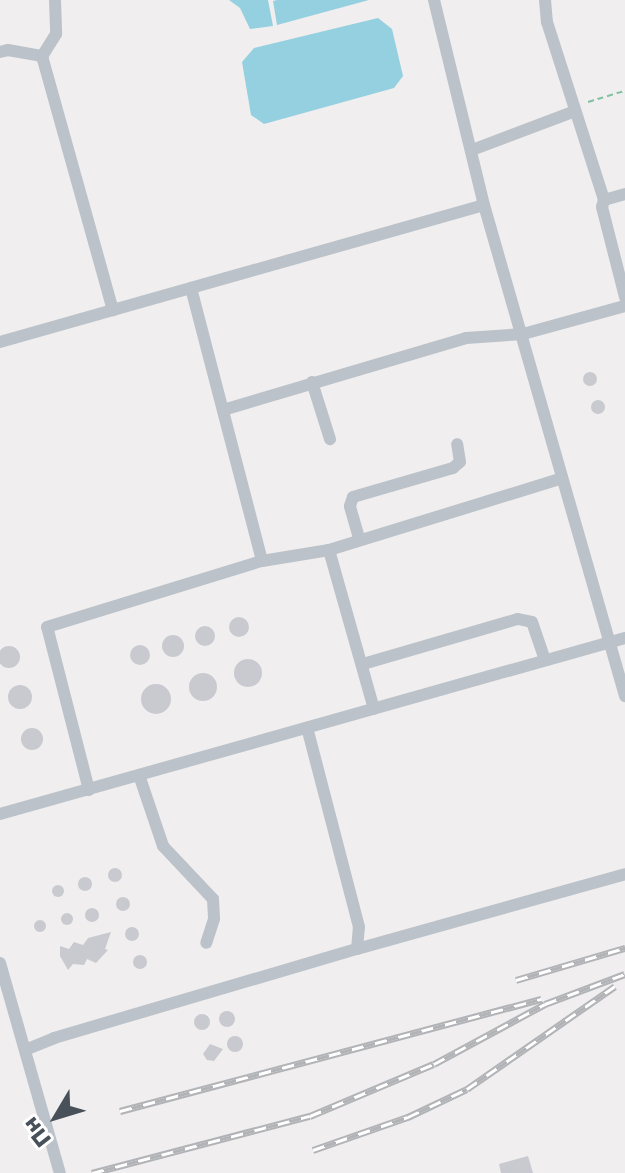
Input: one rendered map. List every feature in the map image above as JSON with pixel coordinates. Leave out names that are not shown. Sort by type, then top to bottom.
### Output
[{"type":"lane","points":[[55,0],[56,34],[42,56],[113,310]]},
{"type":"lane","points":[[434,0],[484,205],[523,334],[560,479],[625,696]]},
{"type":"lane","points":[[545,0],[547,22],[604,200],[602,207],[625,297]]},
{"type":"lane","points":[[0,52],[8,50],[42,56]]},
{"type":"lane","points":[[472,150],[575,111]]},
{"type":"lane","points":[[604,200],[625,194]]},
{"type":"lane","points":[[0,342],[484,205]]},
{"type":"lane","points":[[191,288],[262,561]]},
{"type":"lane","points":[[223,410],[466,338],[523,334],[625,306]]},
{"type":"lane","points":[[312,382],[330,439]]},
{"type":"lane","points":[[359,538],[350,506],[353,497],[453,468],[460,462],[457,444]]},
{"type":"lane","points":[[89,790],[47,627],[262,561],[329,550],[359,538],[560,479]]},
{"type":"lane","points":[[329,550],[374,709]]},
{"type":"lane","points":[[363,664],[525,619],[536,629],[545,660]]},
{"type":"lane","points":[[0,814],[625,638]]},
{"type":"lane","points":[[307,728],[359,927],[357,949]]},
{"type":"lane","points":[[139,775],[163,846],[213,899],[214,919],[206,943]]},
{"type":"lane","points":[[25,1050],[54,1038],[357,949],[625,874]]},
{"type":"lane","points":[[0,963],[60,1173]]},
{"type":"path","points":[[575,111],[582,104],[625,91]]},
{"type":"water","points":[[229,0],[268,0],[273,26],[250,29],[240,8]]},
{"type":"water","points":[[369,0],[277,25],[273,1]]},
{"type":"water","points":[[378,18],[392,29],[403,76],[394,88],[264,124],[251,115],[242,62],[254,48]]},
{"type":"building","points":[[590,372],[597,379],[590,386],[583,379]]},
{"type":"building","points":[[598,400],[605,407],[598,414],[591,407]]},
{"type":"building","points":[[239,617],[246,620],[249,627],[246,634],[239,637],[232,634],[229,627],[232,620]]},
{"type":"building","points":[[205,626],[212,629],[215,636],[212,643],[205,646],[198,643],[195,636],[198,629]]},
{"type":"building","points":[[173,635],[181,638],[184,646],[181,654],[173,657],[165,654],[162,646],[165,638]]},
{"type":"building","points":[[140,645],[147,648],[150,655],[147,662],[140,665],[133,662],[130,655],[133,648]]},
{"type":"building","points":[[9,646],[17,649],[20,657],[17,665],[9,668],[1,665],[-2,657],[1,649]]},
{"type":"building","points":[[248,659],[258,663],[262,673],[258,683],[248,687],[238,683],[234,673],[238,663]]},
{"type":"building","points":[[203,673],[213,677],[217,687],[213,697],[203,701],[193,697],[189,687],[193,677]]},
{"type":"building","points":[[156,684],[166,689],[171,699],[166,709],[156,714],[146,709],[141,699],[146,689]]},
{"type":"building","points":[[20,685],[28,689],[32,697],[28,705],[20,709],[12,705],[8,697],[12,689]]},
{"type":"building","points":[[28,728],[36,728],[43,739],[36,750],[28,750],[21,743],[21,735]]},
{"type":"building","points":[[115,868],[122,875],[115,882],[108,875]]},
{"type":"building","points":[[85,877],[92,884],[85,891],[78,884]]},
{"type":"building","points":[[53,886],[63,886],[63,896],[53,896]]},
{"type":"building","points":[[123,897],[130,904],[123,911],[116,904]]},
{"type":"building","points":[[92,908],[99,915],[92,922],[85,915]]},
{"type":"building","points":[[62,914],[72,914],[72,924],[62,924]]},
{"type":"building","points":[[40,920],[46,926],[40,932],[34,926]]},
{"type":"building","points":[[132,927],[139,934],[132,941],[125,934]]},
{"type":"building","points":[[111,932],[105,949],[108,950],[96,963],[87,959],[84,965],[73,964],[68,970],[60,956],[60,946],[69,949],[74,942],[83,945],[88,938]]},
{"type":"building","points":[[140,955],[147,962],[140,969],[133,962]]},
{"type":"building","points":[[227,1011],[235,1019],[227,1027],[219,1019]]},
{"type":"building","points":[[202,1014],[208,1016],[208,1028],[202,1030],[196,1028],[194,1022],[196,1016]]},
{"type":"building","points":[[235,1036],[241,1038],[241,1050],[235,1052],[229,1050],[227,1044],[229,1038]]},
{"type":"building","points":[[210,1044],[223,1049],[214,1061],[207,1060],[203,1054]]},
{"type":"building","points":[[528,1156],[533,1173],[501,1173],[499,1164]]},
{"type":"railway","points":[[516,980],[625,948]]},
{"type":"railway","points":[[92,1173],[310,1116],[434,1064],[545,1004],[625,974]]},
{"type":"railway","points":[[313,1150],[408,1117],[467,1089],[615,986]]},
{"type":"railway","points":[[120,1111],[541,999]]}]
